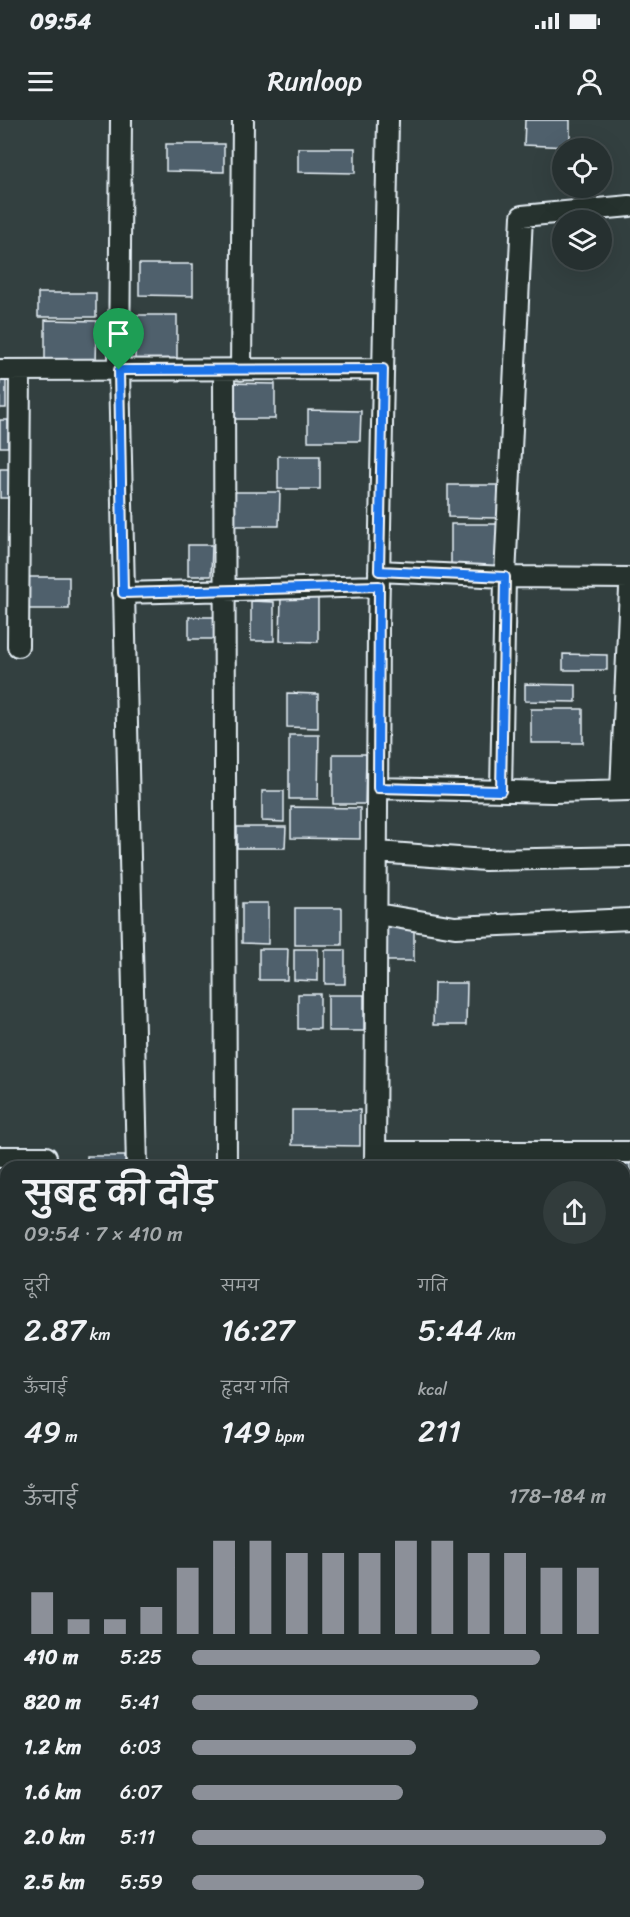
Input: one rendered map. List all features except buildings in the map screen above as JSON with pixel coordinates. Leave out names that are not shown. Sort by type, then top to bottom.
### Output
[{"type":"street","points":[[122,120],[119,370],[137,1161]]},
{"type":"street","points":[[226,1161],[225,590],[243,120]]},
{"type":"street","points":[[388,120],[379,578],[376,1159],[525,1159],[630,1152]]},
{"type":"street","points":[[501,791],[505,577],[522,216],[630,206]]},
{"type":"street","points":[[0,370],[383,369]]},
{"type":"street","points":[[18,646],[20,370]]},
{"type":"street","points":[[123,593],[225,590],[379,578],[630,578]]},
{"type":"street","points":[[378,788],[501,791],[626,790],[630,589]]},
{"type":"street","points":[[377,852],[485,860],[630,858]]},
{"type":"street","points":[[377,914],[455,927],[630,919]]},
{"type":"street","points":[[0,1157],[46,1156]]},
{"type":"route","points":[[383,369],[379,571],[505,577],[501,791],[378,788],[379,586],[123,593],[119,370],[383,369]]}]
